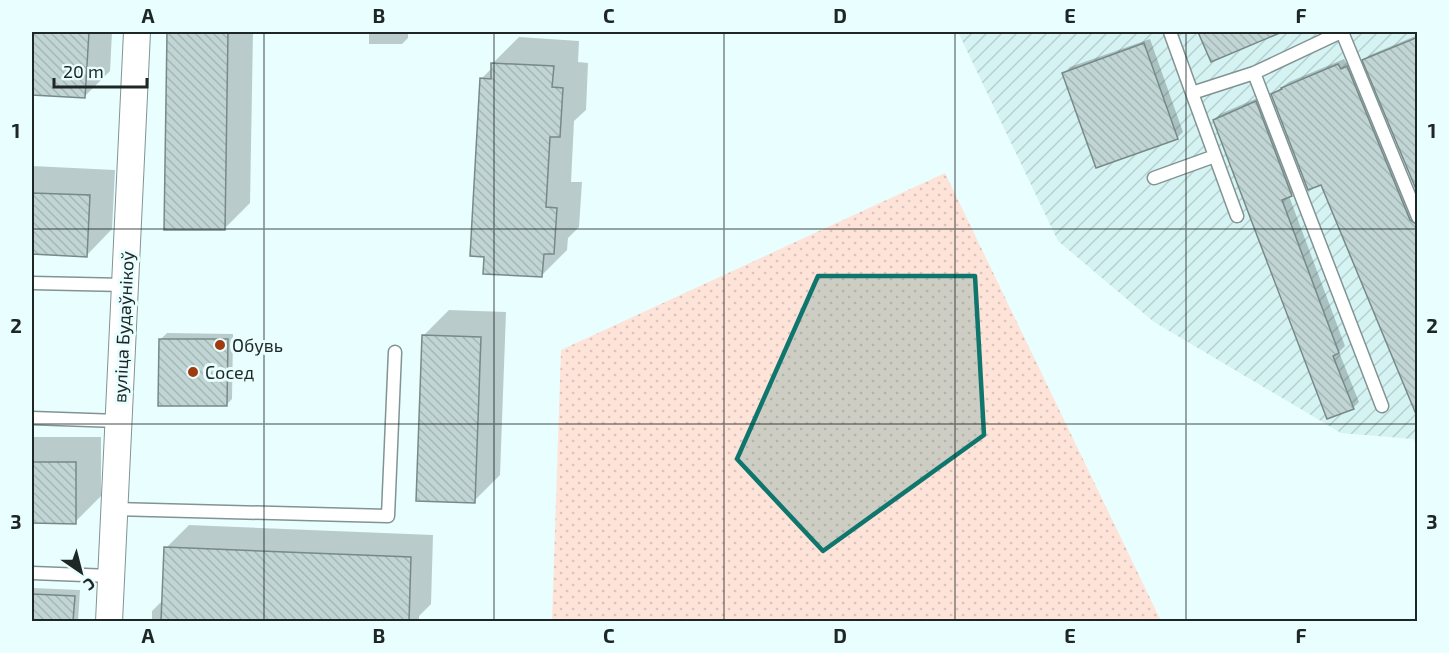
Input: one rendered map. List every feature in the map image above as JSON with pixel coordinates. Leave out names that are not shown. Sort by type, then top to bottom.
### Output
[{"type":"street","name":"вуліца Будаўнікоў","points":[[109,621],[137,32]]},
{"type":"lane","points":[[1170,32],[1237,216]]},
{"type":"lane","points":[[1192,93],[1254,73],[1342,32],[1418,217]]},
{"type":"lane","points":[[1254,73],[1382,406]]},
{"type":"lane","points":[[1154,178],[1215,156]]},
{"type":"lane","points":[[32,283],[125,285]]},
{"type":"lane","points":[[114,509],[388,516],[395,351]]},
{"type":"lane","points":[[32,418],[118,421]]},
{"type":"lane","points":[[32,573],[111,576]]},
{"type":"highlighted area","points":[[818,276],[975,276],[984,435],[823,551],[737,459]]},
{"type":"shaded area","points":[[958,32],[1417,32],[1417,445],[1413,439],[1341,433],[1154,322],[1058,241]]},
{"type":"shaded area","points":[[945,173],[1161,621],[552,621],[561,350]]},
{"type":"building","points":[[32,32],[89,32],[85,98],[32,95]]},
{"type":"building","points":[[167,32],[228,32],[225,230],[164,230]]},
{"type":"building","points":[[1198,32],[1282,32],[1211,62]]},
{"type":"building","points":[[1418,37],[1418,194],[1362,60]]},
{"type":"building","points":[[1144,43],[1178,139],[1096,168],[1062,73]]},
{"type":"building","points":[[491,63],[554,66],[552,87],[563,88],[560,137],[550,137],[546,207],[557,208],[554,254],[544,254],[542,277],[483,274],[484,257],[470,256],[480,78],[491,79]]},
{"type":"building","points":[[1338,64],[1341,69],[1347,66],[1410,220],[1418,225],[1418,419],[1321,185],[1308,190],[1271,94]]},
{"type":"building","points":[[1256,101],[1292,196],[1282,200],[1339,353],[1333,356],[1354,409],[1327,419],[1213,120]]},
{"type":"building","points":[[32,193],[90,195],[87,257],[32,254]]},
{"type":"building","points":[[422,335],[481,337],[475,503],[416,501]]},
{"type":"building","name":"Сосед","points":[[159,339],[228,339],[227,406],[158,406]]},
{"type":"building","points":[[32,462],[76,462],[76,524],[32,523]]},
{"type":"building","points":[[164,547],[411,557],[409,621],[161,621]]},
{"type":"building","points":[[32,594],[75,596],[73,621],[32,621]]},
{"type":"place","name":"Обувь","points":[[220,345]]},
{"type":"place","name":"Сосед","points":[[193,372]]}]
